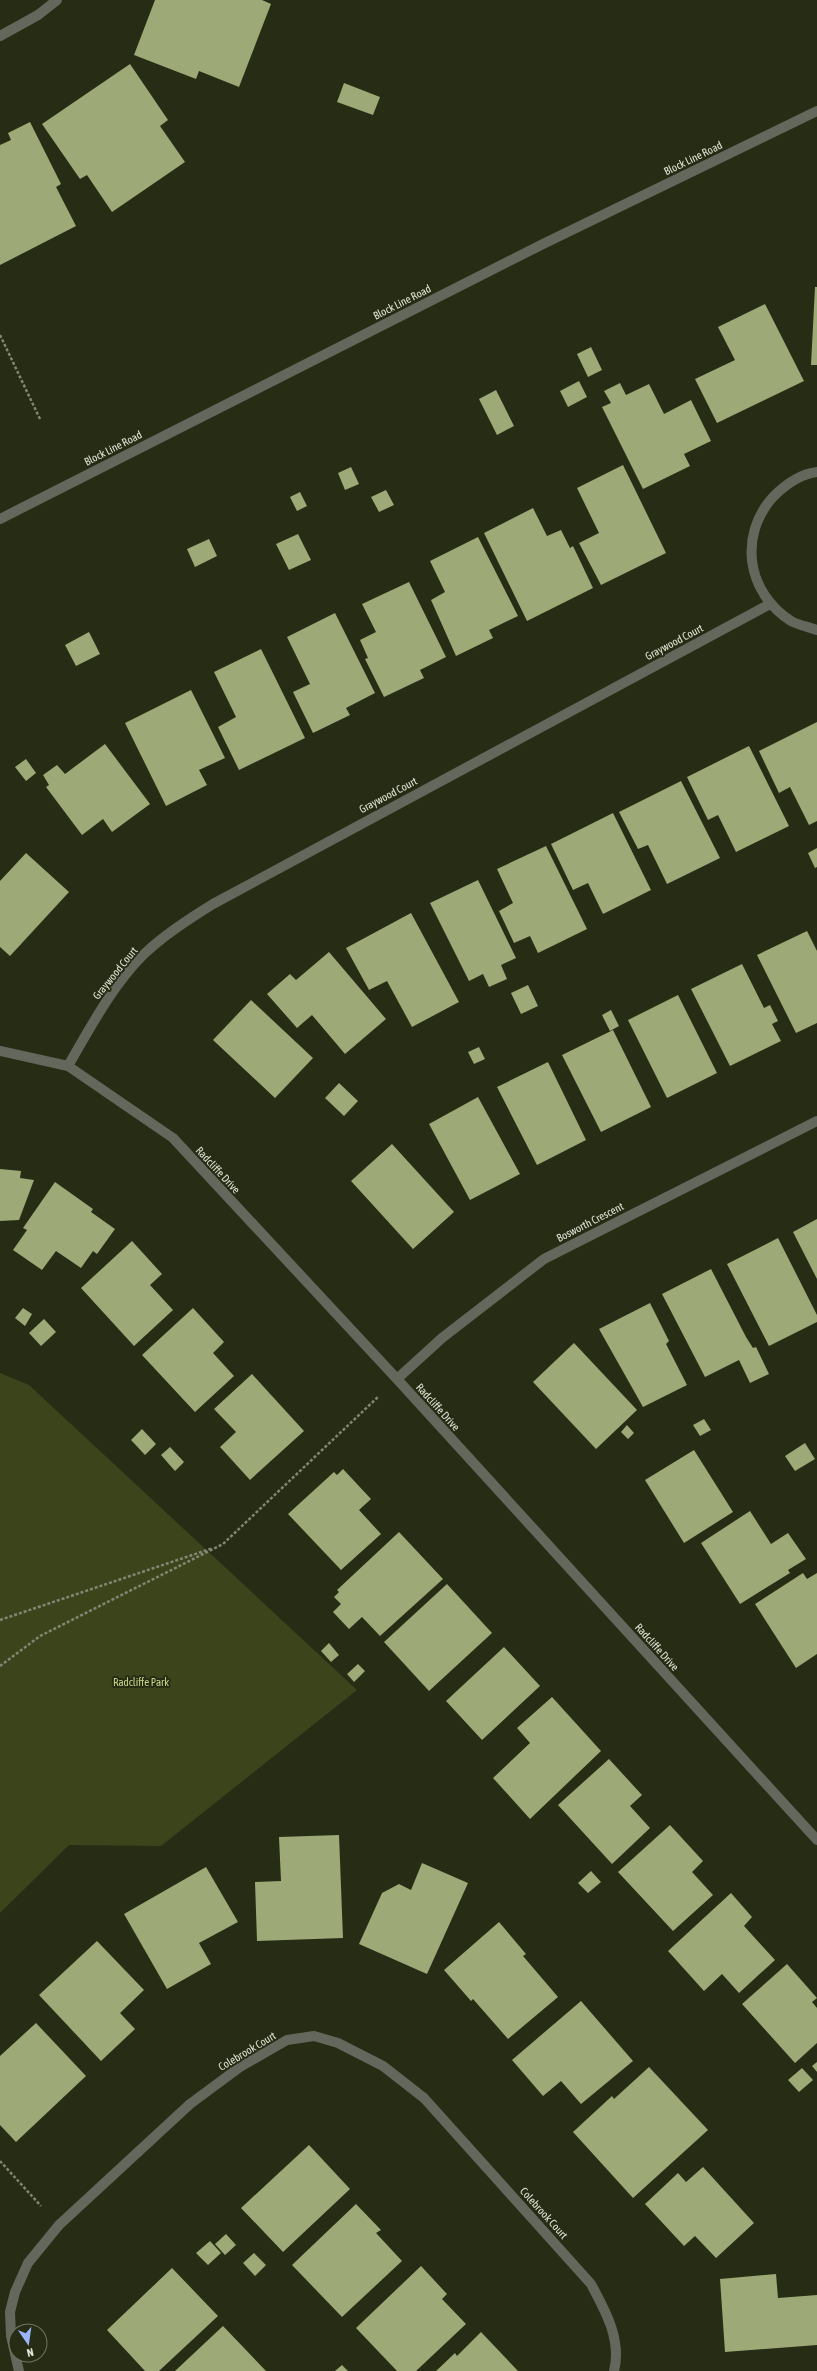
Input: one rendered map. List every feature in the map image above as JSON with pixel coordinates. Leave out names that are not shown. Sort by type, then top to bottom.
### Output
[{"type":"street","points":[[0,36],[38,15],[58,0]]},
{"type":"street","name":"Block Line Road","points":[[0,519],[543,244],[817,111]]},
{"type":"street","points":[[817,472],[810,473],[784,485],[762,510],[752,536],[750,555],[757,582],[770,604],[792,621],[817,630]]},
{"type":"street","name":"Graywood Court","points":[[68,1066],[96,1016],[143,955],[176,928],[213,904],[770,604]]},
{"type":"street","name":"Radcliffe Drive","points":[[0,1051],[68,1066],[173,1138],[397,1379],[817,1840]]},
{"type":"street","name":"Bosworth Crescent","points":[[397,1379],[442,1338],[544,1259],[817,1121]]},
{"type":"street","name":"Colebrook Court","points":[[20,2371],[12,2336],[10,2312],[15,2292],[28,2263],[59,2225],[190,2104],[240,2067],[287,2040],[314,2036],[338,2043],[383,2066],[424,2098],[591,2284],[610,2320],[617,2360],[614,2371]]},
{"type":"path","points":[[0,336],[40,419]]},
{"type":"path","points":[[0,1666],[40,1636],[223,1544],[397,1379]]},
{"type":"path","points":[[0,1620],[223,1544]]},
{"type":"path","points":[[0,2161],[59,2225]]},
{"type":"green space","name":"Radcliffe Park","points":[[0,1373],[29,1385],[357,1690],[161,1846],[69,1845],[0,1913]]},
{"type":"building","points":[[155,0],[262,0],[271,4],[239,87],[199,71],[196,79],[134,55]]},
{"type":"building","points":[[130,64],[168,120],[160,126],[185,162],[112,212],[87,175],[80,179],[42,124]]},
{"type":"building","points":[[344,83],[380,97],[373,115],[337,102]]},
{"type":"building","points":[[30,122],[61,184],[56,187],[76,226],[0,265],[0,145],[11,140],[8,133]]},
{"type":"building","points":[[815,287],[817,287],[817,365],[811,365]]},
{"type":"building","points":[[765,304],[804,381],[717,423],[695,379],[735,360],[718,327]]},
{"type":"building","points":[[591,347],[602,370],[588,377],[577,354]]},
{"type":"building","points":[[579,381],[587,397],[568,407],[560,391]]},
{"type":"building","points":[[620,383],[626,395],[649,384],[664,414],[691,400],[711,441],[684,454],[690,466],[643,489],[602,407],[611,403],[604,391]]},
{"type":"building","points":[[496,390],[514,426],[497,435],[479,399]]},
{"type":"building","points":[[623,465],[666,553],[601,585],[579,543],[599,533],[577,488]]},
{"type":"building","points":[[351,467],[359,484],[345,490],[338,473]]},
{"type":"building","points":[[386,490],[394,505],[379,512],[371,497]]},
{"type":"building","points":[[300,492],[307,506],[297,511],[290,497]]},
{"type":"building","points":[[533,508],[547,536],[561,530],[570,548],[573,546],[593,588],[527,621],[484,533]]},
{"type":"building","points":[[298,534],[311,560],[289,570],[276,544]]},
{"type":"building","points":[[478,537],[518,616],[489,630],[493,638],[456,656],[431,600],[445,592],[430,561]]},
{"type":"building","points":[[209,539],[217,556],[195,567],[187,549]]},
{"type":"building","points":[[409,582],[446,657],[420,670],[424,678],[384,697],[365,659],[368,658],[360,640],[376,632],[362,604]]},
{"type":"building","points":[[335,613],[375,693],[346,708],[350,715],[313,733],[293,692],[310,684],[287,637]]},
{"type":"building","points":[[89,632],[100,654],[76,666],[65,645]]},
{"type":"building","points":[[261,649],[305,738],[239,770],[218,727],[236,717],[214,672]]},
{"type":"building","points":[[191,690],[225,758],[199,770],[207,785],[166,806],[125,723]]},
{"type":"building","points":[[817,722],[817,821],[809,825],[790,787],[779,793],[759,751]]},
{"type":"building","points":[[105,744],[150,804],[112,832],[103,819],[82,835],[46,787],[49,785],[43,775],[57,765],[65,774]]},
{"type":"building","points":[[749,746],[789,826],[736,852],[718,815],[708,820],[687,777]]},
{"type":"building","points":[[26,759],[36,773],[26,781],[15,767]]},
{"type":"building","points":[[681,781],[720,858],[667,884],[648,845],[638,849],[619,812]]},
{"type":"building","points":[[613,813],[651,890],[603,914],[588,883],[573,890],[551,844]]},
{"type":"building","points":[[546,846],[587,929],[538,953],[530,936],[514,943],[499,911],[513,903],[497,869]]},
{"type":"building","points":[[817,848],[817,867],[815,868],[808,853]]},
{"type":"building","points":[[26,853],[69,892],[10,956],[0,947],[0,881]]},
{"type":"building","points":[[478,880],[516,958],[501,965],[507,979],[489,987],[483,974],[469,981],[430,903]]},
{"type":"building","points":[[411,913],[459,1002],[412,1027],[387,981],[369,990],[346,948]]},
{"type":"building","points":[[807,931],[817,951],[817,1023],[796,1033],[757,955]]},
{"type":"building","points":[[329,952],[386,1019],[345,1054],[312,1015],[297,1028],[267,994],[290,974],[296,980]]},
{"type":"building","points":[[742,964],[764,1008],[770,1005],[778,1021],[772,1024],[781,1041],[730,1066],[691,989]]},
{"type":"building","points":[[528,985],[538,1006],[521,1014],[511,993]]},
{"type":"building","points":[[678,995],[717,1073],[667,1098],[628,1020]]},
{"type":"building","points":[[251,1000],[313,1058],[275,1098],[213,1040]]},
{"type":"building","points":[[611,1010],[619,1026],[610,1031],[602,1015]]},
{"type":"building","points":[[613,1030],[651,1107],[601,1132],[562,1055]]},
{"type":"building","points":[[479,1047],[485,1059],[474,1064],[468,1052]]},
{"type":"building","points":[[548,1062],[586,1140],[537,1165],[497,1087]]},
{"type":"building","points":[[339,1083],[358,1101],[344,1116],[325,1098]]},
{"type":"building","points":[[478,1097],[520,1174],[470,1200],[429,1124]]},
{"type":"building","points":[[392,1144],[454,1212],[413,1249],[351,1181]]},
{"type":"building","points":[[0,1169],[21,1171],[20,1178],[34,1180],[19,1220],[0,1221]]},
{"type":"building","points":[[55,1182],[93,1209],[91,1212],[115,1229],[97,1254],[93,1251],[81,1268],[56,1251],[42,1270],[13,1250],[27,1230],[23,1228]]},
{"type":"building","points":[[817,1219],[817,1279],[793,1232]]},
{"type":"building","points":[[778,1238],[817,1315],[817,1322],[769,1346],[727,1264]]},
{"type":"building","points":[[132,1241],[162,1274],[150,1285],[173,1310],[134,1346],[81,1288]]},
{"type":"building","points":[[711,1269],[746,1337],[753,1348],[756,1347],[769,1374],[750,1383],[739,1360],[705,1377],[662,1294]]},
{"type":"building","points":[[650,1303],[669,1341],[666,1344],[687,1385],[643,1407],[599,1329]]},
{"type":"building","points":[[23,1308],[32,1314],[25,1326],[15,1318]]},
{"type":"building","points":[[193,1308],[224,1342],[213,1353],[234,1376],[195,1412],[142,1355]]},
{"type":"building","points":[[44,1319],[56,1332],[41,1346],[29,1333]]},
{"type":"building","points":[[574,1343],[637,1410],[596,1449],[533,1382]]},
{"type":"building","points":[[252,1374],[304,1431],[250,1480],[220,1447],[236,1432],[214,1409]]},
{"type":"building","points":[[704,1419],[711,1430],[700,1436],[693,1425]]},
{"type":"building","points":[[627,1425],[634,1433],[628,1439],[621,1432]]},
{"type":"building","points":[[142,1429],[156,1444],[145,1455],[131,1440]]},
{"type":"building","points":[[805,1443],[815,1459],[795,1471],[785,1456]]},
{"type":"building","points":[[170,1447],[184,1462],[175,1471],[161,1455]]},
{"type":"building","points":[[694,1450],[733,1512],[684,1543],[645,1480]]},
{"type":"building","points":[[343,1469],[371,1499],[359,1510],[381,1534],[341,1570],[288,1514],[334,1472],[337,1475]]},
{"type":"building","points":[[750,1511],[771,1544],[788,1533],[806,1559],[788,1570],[790,1573],[740,1604],[701,1543]]},
{"type":"building","points":[[399,1532],[443,1579],[380,1636],[362,1617],[349,1629],[333,1612],[341,1604],[334,1597],[339,1592],[337,1590]]},
{"type":"building","points":[[803,1573],[807,1579],[817,1573],[817,1654],[796,1668],[755,1604]]},
{"type":"building","points":[[447,1584],[492,1633],[429,1691],[384,1642]]},
{"type":"building","points":[[329,1643],[339,1655],[331,1662],[321,1651]]},
{"type":"building","points":[[504,1647],[540,1686],[482,1740],[446,1701]]},
{"type":"building","points":[[358,1664],[365,1671],[354,1682],[347,1674]]},
{"type":"building","points":[[552,1697],[601,1751],[530,1819],[493,1778],[530,1743],[517,1728]]},
{"type":"building","points":[[609,1759],[642,1795],[630,1806],[650,1828],[612,1864],[558,1805]]},
{"type":"building","points":[[670,1825],[703,1861],[692,1872],[713,1895],[673,1931],[618,1872]]},
{"type":"building","points":[[339,1835],[343,1938],[257,1941],[255,1882],[281,1881],[279,1837]]},
{"type":"building","points":[[422,1863],[468,1883],[427,1974],[359,1944],[382,1893],[399,1884],[411,1890]]},
{"type":"building","points":[[206,1867],[238,1922],[199,1943],[211,1964],[167,1989],[124,1914]]},
{"type":"building","points":[[591,1871],[601,1882],[588,1893],[578,1883]]},
{"type":"building","points":[[731,1893],[752,1917],[744,1926],[775,1960],[739,1993],[722,1974],[704,1991],[668,1951]]},
{"type":"building","points":[[499,1922],[526,1954],[523,1956],[558,1997],[508,2039],[473,1999],[471,2001],[444,1970]]},
{"type":"building","points":[[97,1941],[144,1990],[120,2013],[135,2029],[101,2061],[39,1995]]},
{"type":"building","points":[[787,1964],[817,1998],[812,2002],[817,2008],[817,2043],[795,2063],[742,2004]]},
{"type":"building","points":[[581,2001],[633,2061],[581,2104],[561,2081],[543,2096],[512,2060]]},
{"type":"building","points":[[36,2023],[86,2076],[16,2142],[0,2125],[0,2056]]},
{"type":"building","points":[[817,2062],[817,2072],[812,2066]]},
{"type":"building","points":[[649,2067],[708,2130],[633,2198],[573,2132],[612,2096],[614,2099]]},
{"type":"building","points":[[802,2068],[813,2080],[799,2092],[788,2080]]},
{"type":"building","points":[[309,2145],[350,2189],[283,2252],[241,2208]]},
{"type":"building","points":[[703,2167],[754,2223],[716,2258],[695,2236],[684,2246],[645,2204],[678,2173],[686,2182]]},
{"type":"building","points":[[356,2204],[381,2230],[376,2233],[402,2261],[342,2317],[292,2265]]},
{"type":"building","points":[[226,2234],[236,2245],[225,2255],[215,2244]]},
{"type":"building","points":[[210,2241],[221,2253],[208,2265],[196,2253]]},
{"type":"building","points":[[254,2253],[266,2265],[255,2276],[243,2263]]},
{"type":"building","points":[[421,2266],[447,2294],[442,2299],[466,2324],[416,2371],[397,2371],[356,2328]]},
{"type":"building","points":[[172,2268],[218,2316],[159,2371],[145,2371],[107,2330]]},
{"type":"building","points":[[776,2274],[778,2298],[817,2295],[817,2345],[725,2352],[720,2279]]},
{"type":"building","points":[[223,2326],[266,2371],[175,2371]]},
{"type":"building","points":[[481,2332],[518,2371],[436,2371],[455,2353],[457,2356]]},
{"type":"building","points":[[342,2365],[348,2371],[335,2371]]}]
